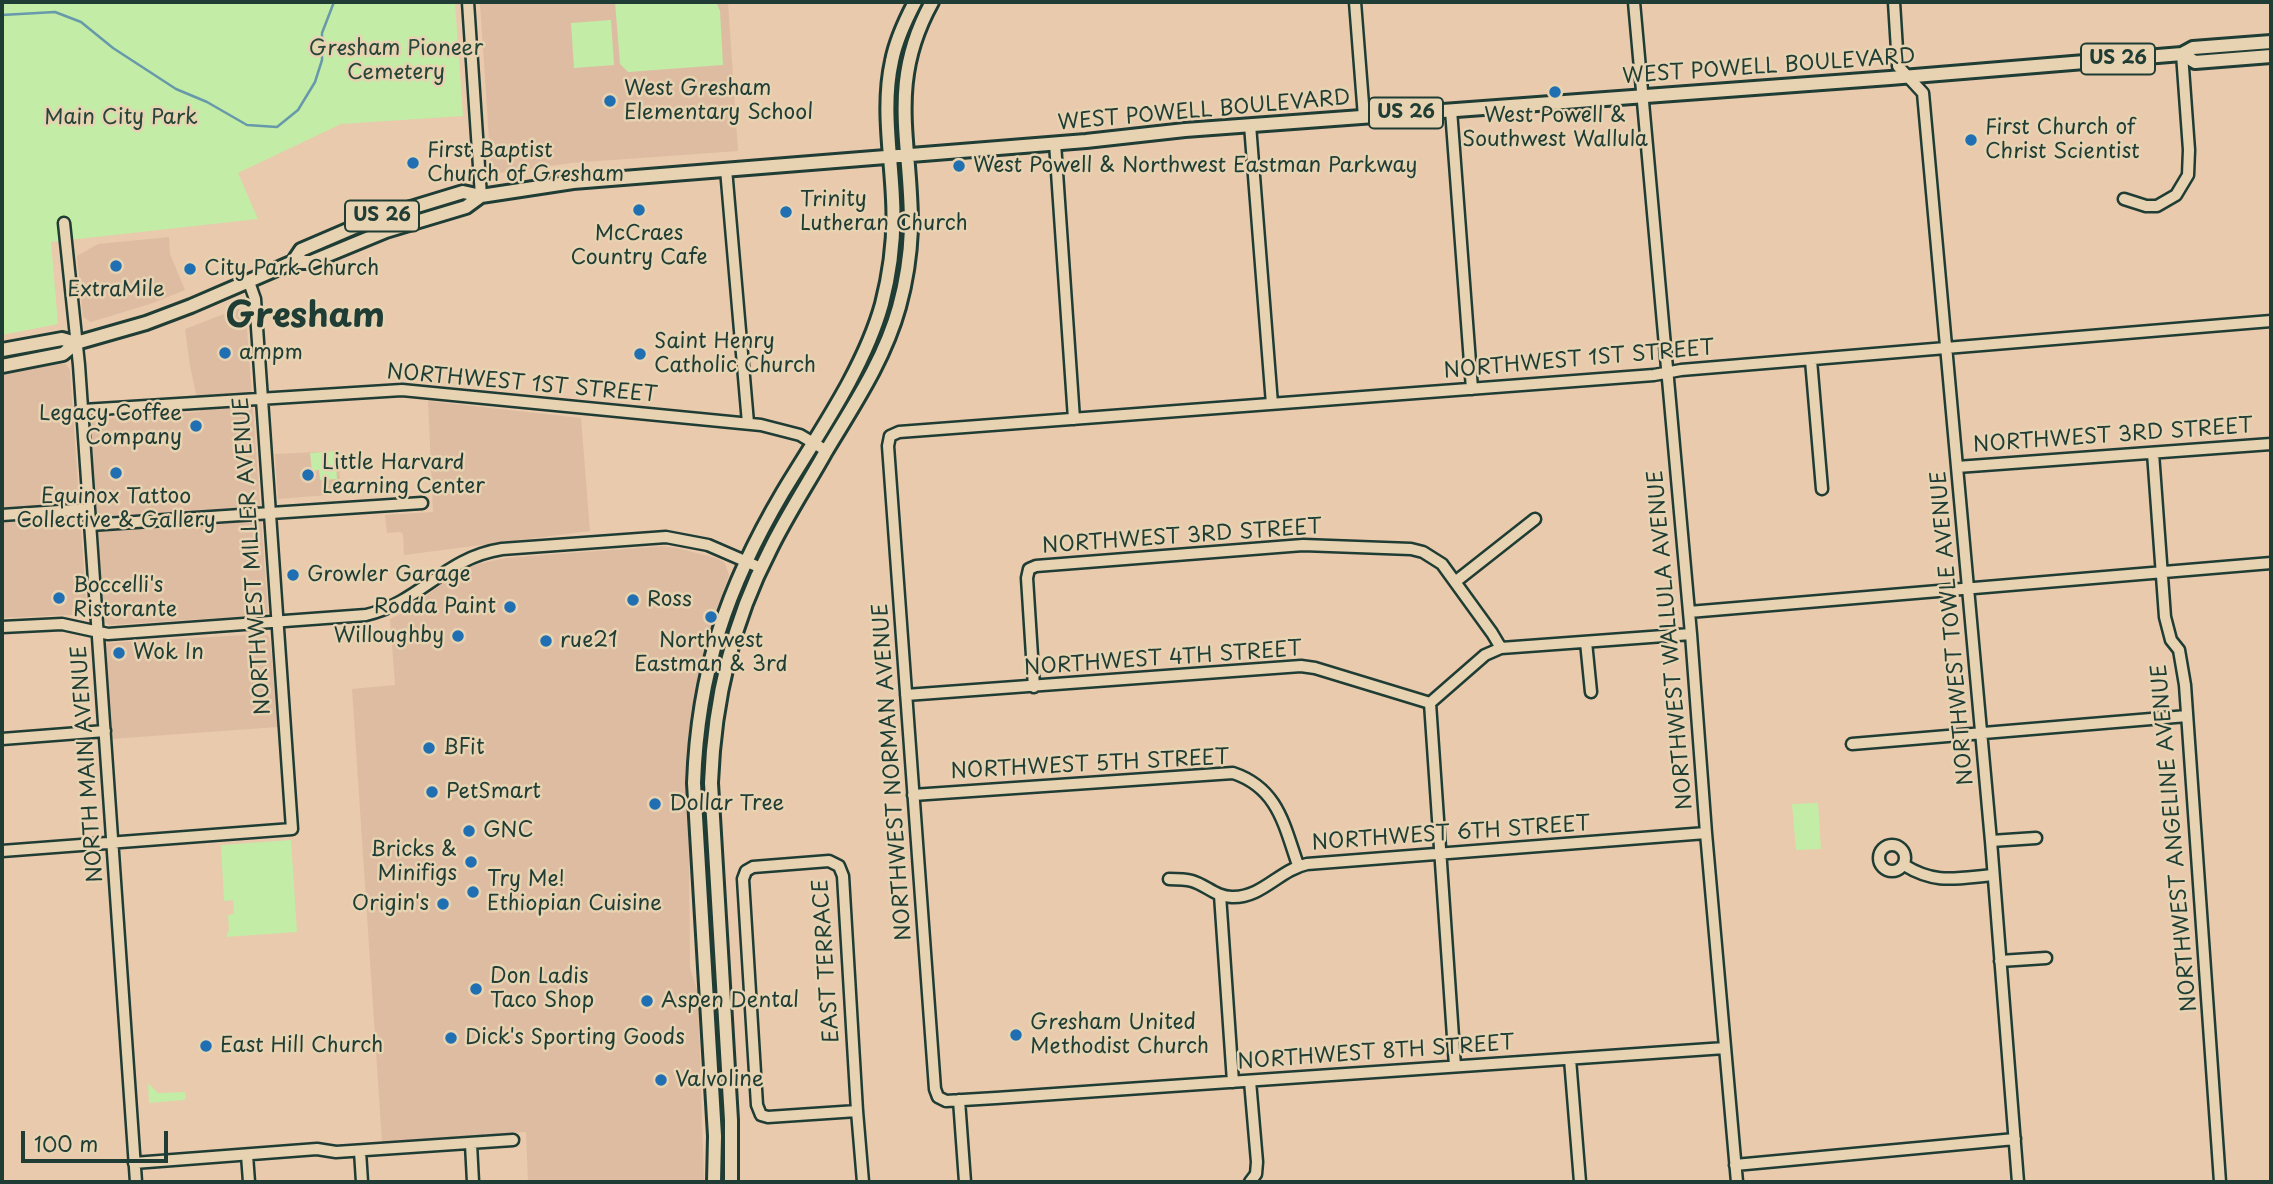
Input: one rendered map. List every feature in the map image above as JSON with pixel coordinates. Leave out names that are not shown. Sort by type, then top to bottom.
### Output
[{"type":"main road","points":[[714,1182],[715,1136],[695,805],[700,710],[711,654],[726,607],[746,561],[863,354],[877,321],[886,291],[893,241],[887,106],[892,61],[900,32],[915,2]]},
{"type":"main road","points":[[731,1182],[731,1120],[712,800],[712,751],[720,694],[727,658],[740,618],[761,568],[879,359],[898,309],[910,244],[910,203],[903,116],[906,77],[917,33],[932,2]]},
{"type":"main road","name":"WEST POWELL BOULEVARD","points":[[76,344],[146,323],[293,262],[311,262],[386,231],[466,207],[481,195],[573,182],[1250,125],[1908,77],[2182,54],[2193,48],[2271,42]]},
{"type":"main road","name":"WEST POWELL BOULEVARD","points":[[2182,54],[2194,62],[2271,56]]},
{"type":"main road","name":"US 26","points":[[2,350],[62,339],[76,344]]},
{"type":"main road","name":"US 26","points":[[2,366],[63,354],[76,344]]},
{"type":"street","points":[[468,2],[481,195]]},
{"type":"street","points":[[1355,2],[1364,117]]},
{"type":"street","name":"NORTHWEST WALLULA AVENUE","points":[[1634,2],[1737,1182]]},
{"type":"street","name":"NORTHWEST TOWLE AVENUE","points":[[1894,2],[1898,66],[1923,93],[1991,841],[2018,1182]]},
{"type":"street","points":[[2124,199],[2146,206],[2157,206],[2176,194],[2188,175],[2189,150],[2182,54]]},
{"type":"street","points":[[1451,110],[1472,389]]},
{"type":"street","points":[[1250,125],[1272,404]]},
{"type":"street","points":[[1055,143],[1074,419]]},
{"type":"street","points":[[726,169],[748,423]]},
{"type":"street","name":"NORTH MAIN AVENUE","points":[[64,223],[83,410],[136,1182]]},
{"type":"street","name":"NORTHWEST MILLER AVENUE","points":[[114,843],[292,829],[255,299],[249,282]]},
{"type":"street","name":"NORTHWEST 1ST STREET","points":[[890,436],[898,432],[1667,374],[1681,370],[2271,321]]},
{"type":"street","points":[[1811,360],[1822,489]]},
{"type":"street","name":"NORTHWEST 1ST STREET","points":[[83,410],[412,390],[748,423],[786,431],[827,451]]},
{"type":"street","name":"NORTHWEST NORMAN AVENUE","points":[[890,436],[888,446],[935,1088],[939,1097],[946,1101]]},
{"type":"street","name":"NORTHWEST 3RD STREET","points":[[1957,467],[2271,444]]},
{"type":"street","name":"NORTHWEST ANGELINE AVENUE","points":[[2153,453],[2168,629],[2182,662],[2187,716],[2220,1182]]},
{"type":"street","points":[[90,525],[422,503]]},
{"type":"street","points":[[2,515],[89,509]]},
{"type":"street","points":[[1455,582],[1535,519]]},
{"type":"street","points":[[2,627],[62,624],[108,634],[356,616],[378,612],[402,602],[452,566],[477,555],[502,549],[666,537],[708,545],[761,568]]},
{"type":"street","name":"NORTHWEST 3RD STREET","points":[[1034,687],[1027,578],[1028,569],[1036,566],[1303,545],[1411,549],[1423,552],[1442,564],[1501,648]]},
{"type":"street","points":[[1689,612],[2271,563]]},
{"type":"street","points":[[1455,1066],[1430,703],[1485,655],[1501,648],[1691,634]]},
{"type":"street","points":[[1586,642],[1591,692]]},
{"type":"street","name":"NORTHWEST 4TH STREET","points":[[906,695],[1301,666],[1430,703]]},
{"type":"street","points":[[1852,744],[2187,716]]},
{"type":"street","points":[[2,739],[105,731]]},
{"type":"street","name":"NORTHWEST 5TH STREET","points":[[913,795],[1233,773],[1255,782],[1272,799],[1298,865]]},
{"type":"street","name":"NORTHWEST 6TH STREET","points":[[1170,878],[1194,881],[1220,895],[1234,897],[1255,892],[1298,865],[1318,862],[1706,833]]},
{"type":"street","points":[[1991,841],[2036,838]]},
{"type":"street","points":[[2,851],[114,843]]},
{"type":"street","name":"EAST TERRACE","points":[[857,1111],[768,1117],[761,1115],[757,1105],[743,879],[746,872],[753,867],[829,861],[839,866],[843,876],[863,1182]]},
{"type":"street","points":[[1904,865],[1918,874],[1941,880],[1993,875]]},
{"type":"street","points":[[1220,895],[1233,1082]]},
{"type":"street","points":[[2000,961],[2046,958]]},
{"type":"street","name":"NORTHWEST 8TH STREET","points":[[946,1101],[1725,1048]]},
{"type":"street","points":[[1570,1059],[1580,1182]]},
{"type":"street","points":[[1250,1081],[1257,1162],[1256,1174],[1250,1182]]},
{"type":"street","points":[[959,1100],[965,1182]]},
{"type":"street","points":[[1735,1165],[2015,1139]]},
{"type":"street","points":[[134,1163],[317,1149],[336,1152],[360,1151],[513,1140]]},
{"type":"street","points":[[471,1144],[473,1182]]},
{"type":"street","points":[[360,1151],[362,1182]]},
{"type":"street","points":[[247,1155],[249,1182]]},
{"type":"shaded area","name":"West Gresham Elementary School","points":[[728,2],[738,151],[571,163],[499,173],[491,169],[480,4]]},
{"type":"shaded area","points":[[169,237],[170,254],[185,290],[91,322],[83,317],[77,256],[98,244]]},
{"type":"shaded area","points":[[242,309],[246,316],[268,611],[265,615],[109,625],[105,622],[89,426],[92,420],[200,412],[185,329]]},
{"type":"shaded area","points":[[66,364],[70,370],[87,614],[2,618],[2,373]]},
{"type":"shaded area","points":[[428,401],[581,418],[590,531],[404,555],[403,534],[387,533],[385,515],[433,512]]},
{"type":"shaded area","name":"Little Harvard Learning Center","points":[[338,451],[341,494],[278,499],[275,454]]},
{"type":"shaded area","points":[[663,546],[716,558],[725,563],[729,575],[706,643],[691,718],[688,755],[690,968],[698,992],[704,1182],[528,1182],[526,1132],[382,1142],[352,689],[395,685],[390,619],[411,608],[458,571],[505,558]]},
{"type":"shaded area","points":[[268,635],[270,640],[278,727],[111,739],[106,643]]},
{"type":"green space","name":"Main City Park","points":[[2,2],[455,2],[463,116],[341,124],[238,173],[258,219],[51,242],[58,324],[2,335]]},
{"type":"green space","points":[[615,2],[716,2],[720,11],[723,65],[628,72],[620,64]]},
{"type":"green space","points":[[611,20],[614,65],[574,68],[571,23]]},
{"type":"green space","points":[[335,451],[337,479],[320,480],[319,470],[312,471],[310,453]]},
{"type":"green space","points":[[1818,803],[1821,849],[1796,850],[1792,804]]},
{"type":"green space","points":[[291,840],[297,932],[226,937],[229,930],[228,915],[234,914],[233,900],[224,901],[221,845]]},
{"type":"green space","points":[[148,1083],[158,1093],[185,1092],[186,1098],[149,1103]]},
{"type":"waterway","points":[[2,15],[55,12],[81,22],[113,48],[176,89],[207,102],[247,125],[277,127],[298,110],[315,82],[322,60],[322,33],[334,2]]},
{"type":"place","name":"West Powell & Southwest Wallula","points":[[1555,92]]},
{"type":"place","name":"West Gresham Elementary School","points":[[610,101]]},
{"type":"place","name":"First Church of Christ Scientist","points":[[1971,140]]},
{"type":"place","name":"First Baptist Church of Gresham","points":[[413,163]]},
{"type":"place","name":"West Powell & Northwest Eastman Parkway","points":[[959,166]]},
{"type":"place","name":"McCraes Country Cafe","points":[[639,210]]},
{"type":"place","name":"Trinity Lutheran Church","points":[[786,212]]},
{"type":"place","name":"ExtraMile","points":[[116,266]]},
{"type":"place","name":"City Park Church","points":[[190,269]]},
{"type":"place","name":"ampm","points":[[225,353]]},
{"type":"place","name":"Saint Henry Catholic Church","points":[[640,354]]},
{"type":"place","name":"Legacy Coffee Company","points":[[196,426]]},
{"type":"place","name":"Equinox Tattoo Collective & Gallery","points":[[116,473]]},
{"type":"place","name":"Little Harvard Learning Center","points":[[308,475]]},
{"type":"place","name":"Growler Garage","points":[[293,575]]},
{"type":"place","name":"Boccelli's Ristorante","points":[[59,598]]},
{"type":"place","name":"Ross","points":[[633,600]]},
{"type":"place","name":"Rodda Paint","points":[[510,607]]},
{"type":"place","name":"Northwest Eastman & 3rd","points":[[711,617]]},
{"type":"place","name":"Willoughby","points":[[458,636]]},
{"type":"place","name":"rue21","points":[[546,641]]},
{"type":"place","name":"Wok In","points":[[119,653]]},
{"type":"place","name":"BFit","points":[[429,748]]},
{"type":"place","name":"PetSmart","points":[[432,792]]},
{"type":"place","name":"Dollar Tree","points":[[655,804]]},
{"type":"place","name":"GNC","points":[[469,831]]},
{"type":"place","name":"Bricks & Minifigs","points":[[471,862]]},
{"type":"place","name":"Try Me! Ethiopian Cuisine","points":[[473,892]]},
{"type":"place","name":"Origin's","points":[[443,904]]},
{"type":"place","name":"Don Ladis Taco Shop","points":[[476,989]]},
{"type":"place","name":"Aspen Dental","points":[[647,1001]]},
{"type":"place","name":"Gresham United Methodist Church","points":[[1016,1035]]},
{"type":"place","name":"Dick's Sporting Goods","points":[[451,1038]]},
{"type":"place","name":"East Hill Church","points":[[206,1046]]},
{"type":"place","name":"Valvoline","points":[[661,1080]]},
{"type":"district","name":"Gresham","points":[[305,317]]},
{"type":"park label","name":"Gresham Pioneer Cemetery","points":[[396,61]]}]
